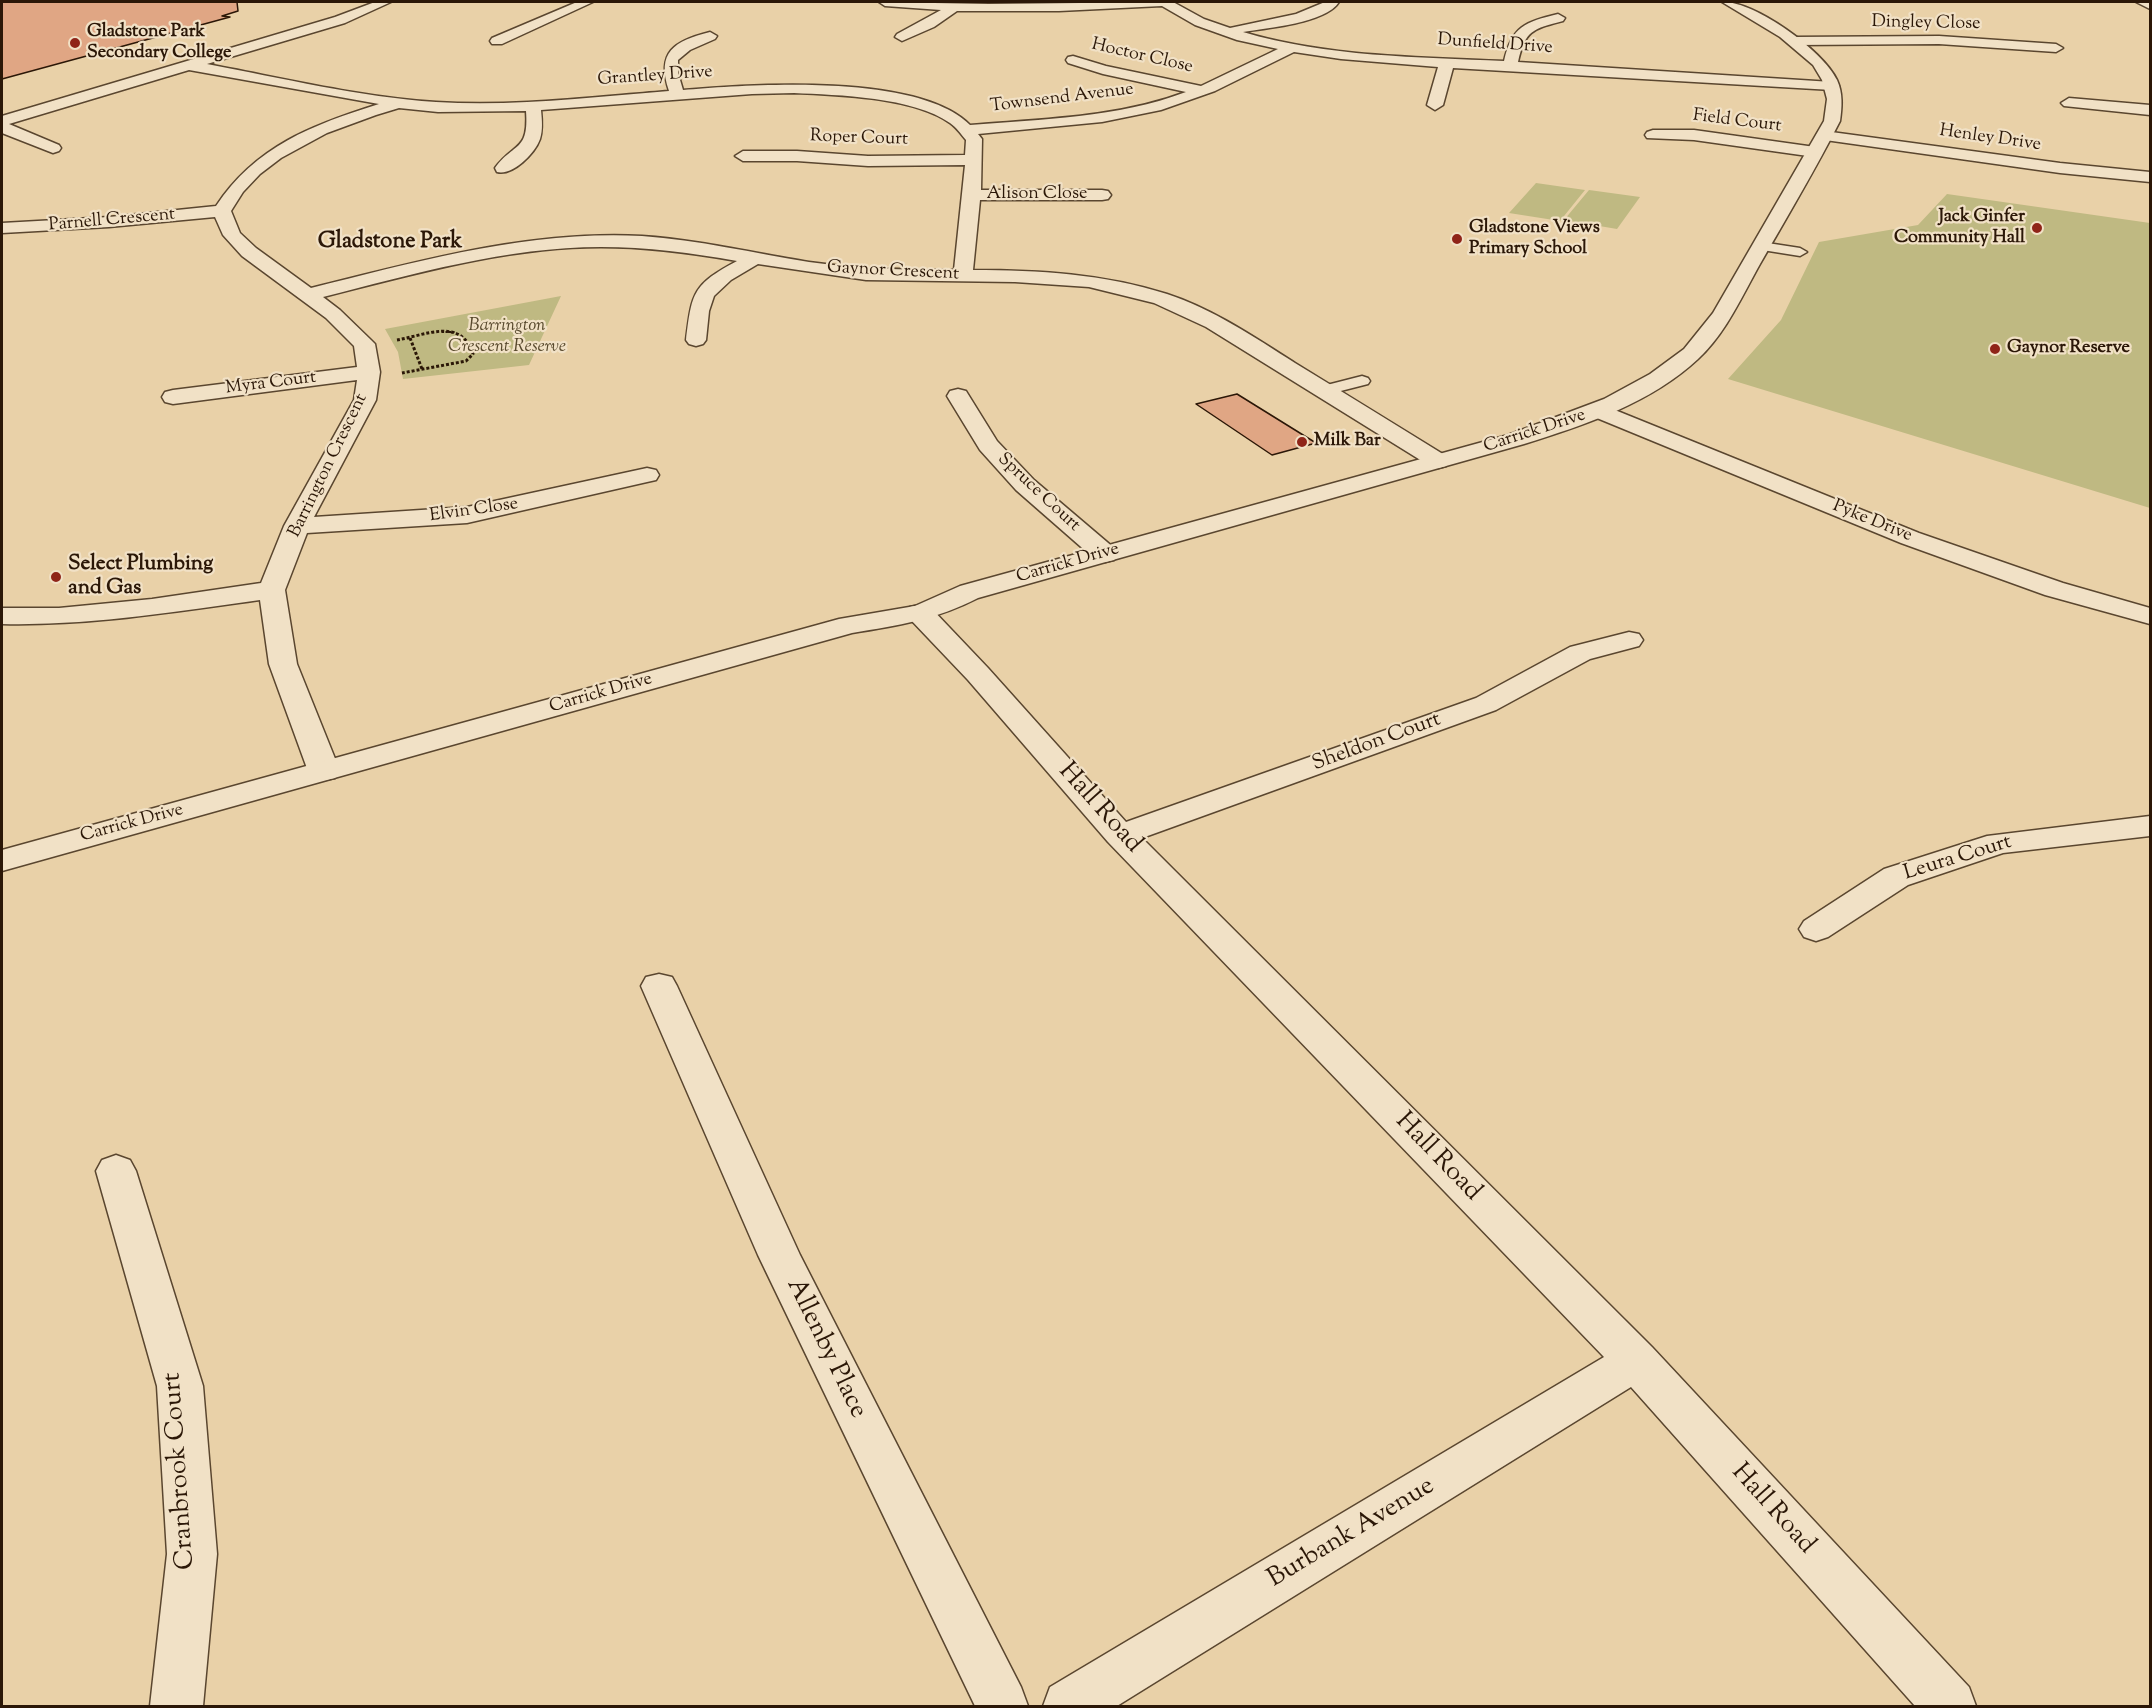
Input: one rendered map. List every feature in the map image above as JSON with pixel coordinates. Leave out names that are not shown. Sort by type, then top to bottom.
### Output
[{"type":"street","points":[[2,121],[192,66],[340,20],[386,2]]},
{"type":"street","points":[[497,41],[587,2]]},
{"type":"street","points":[[885,2],[953,8],[1035,9],[1164,2]]},
{"type":"street","name":"Dunfield Drive","points":[[1164,2],[1182,14],[1230,32],[1294,47],[1366,56],[1447,62],[1832,86]]},
{"type":"street","points":[[1230,32],[1309,14],[1333,2]]},
{"type":"street","points":[[1728,2],[1795,41],[1820,65],[1832,86]]},
{"type":"street","points":[[2142,2],[2151,5]]},
{"type":"street","points":[[902,37],[929,24],[953,8]]},
{"type":"street","points":[[1510,66],[1517,38],[1523,29],[1558,18]]},
{"type":"street","points":[[677,94],[669,67],[672,58],[682,48],[710,36]]},
{"type":"street","name":"Dingley Close","points":[[1795,41],[1939,40],[2056,48]]},
{"type":"street","name":"Townsend Avenue","points":[[967,130],[1128,113],[1180,99],[1294,47]]},
{"type":"street","name":"Hoctor Close","points":[[1073,60],[1103,70],[1202,90]]},
{"type":"street","points":[[1435,105],[1447,62]]},
{"type":"street","name":"Grantley Drive","points":[[192,66],[398,103],[438,107],[533,106],[677,94],[794,88],[848,91],[914,102],[956,120],[967,130]]},
{"type":"street","name":"Carrick Drive","points":[[2,861],[849,625],[920,613],[942,606],[969,592],[1438,461],[1559,426],[1600,411],[1656,380],[1679,364],[1697,348],[1713,328],[1820,144],[1836,109],[1832,86]]},
{"type":"street","points":[[222,211],[233,191],[246,177],[283,149],[325,129],[398,103]]},
{"type":"street","points":[[2069,103],[2151,110]]},
{"type":"street","points":[[503,168],[526,151],[532,141],[533,106]]},
{"type":"street","points":[[2,127],[53,148]]},
{"type":"street","points":[[963,276],[974,160],[974,139],[967,130]]},
{"type":"street","name":"Field Court","points":[[1653,135],[1694,135],[1820,144]]},
{"type":"street","name":"Henley Drive","points":[[1820,144],[2151,177]]},
{"type":"street","name":"Roper Court","points":[[743,156],[797,156],[868,161],[974,160]]},
{"type":"street","name":"Alison Close","points":[[972,195],[1102,195]]},
{"type":"street","name":"Parnell Crescent","points":[[2,228],[109,222],[222,211]]},
{"type":"street","name":"Barrington Crescent","points":[[222,211],[232,235],[249,252],[333,314],[364,344],[369,372],[365,400],[297,526],[272,590],[283,664],[324,771]]},
{"type":"street","name":"Gaynor Crescent","points":[[309,295],[494,251],[551,244],[641,242],[855,273],[1070,280],[1108,286],[1157,298],[1220,324],[1438,461]]},
{"type":"street","points":[[696,340],[700,303],[706,292],[719,280],[756,258]]},
{"type":"street","name":"Myra Court","points":[[173,397],[369,372]]},
{"type":"street","name":"Spruce Court","points":[[958,396],[988,445],[1025,485],[1105,554]]},
{"type":"street","name":"Pyke Drive","points":[[1600,411],[1910,538],[2054,589],[2151,616]]},
{"type":"street","name":"Elvin Close","points":[[297,526],[467,515],[647,475]]},
{"type":"street","points":[[2,616],[60,616],[141,608],[272,590]]},
{"type":"street","name":"Hall Road","points":[[920,613],[978,674],[1120,835],[1636,1361],[1950,1707]]},
{"type":"street","name":"Sheldon Court","points":[[1120,835],[1486,704],[1581,653],[1629,640]]},
{"type":"street","name":"Leura Court","points":[[1816,929],[1896,877],[1999,843],[2151,826]]},
{"type":"street","name":"Allenby Place","points":[[659,986],[779,1255],[1002,1707]]},
{"type":"street","name":"Cranbrook Court","points":[[116,1171],[180,1386],[192,1554],[177,1707]]},
{"type":"street","name":"Burbank Avenue","points":[[1069,1707],[1636,1361]]},
{"type":"lane","points":[[1761,246],[1800,252]]},
{"type":"lane","points":[[1325,390],[1362,381]]},
{"type":"path","points":[[390,342],[445,331],[457,332],[464,335],[473,354],[466,361],[399,374]]},
{"type":"path","points":[[410,338],[422,369]]},
{"type":"green space","points":[[1536,183],[1585,190],[1560,221],[1509,213]]},
{"type":"green space","points":[[1589,190],[1640,197],[1617,229],[1564,220]]},
{"type":"green space","points":[[1947,194],[2150,223],[2150,508],[1728,379],[1781,320],[1819,242],[1918,225]]},
{"type":"green space","name":"Barrington Crescent Reserve","points":[[561,296],[529,365],[403,379],[398,352],[385,329]]},
{"type":"building","name":"Gladstone Park Secondary College","points":[[2,2],[237,2],[238,11],[222,16],[230,17],[2,79]]},
{"type":"building","points":[[1237,394],[1316,443],[1272,455],[1196,404]]},
{"type":"place","name":"Gladstone Park Secondary College","points":[[75,43]]},
{"type":"place","name":"Jack Ginfer Community Hall","points":[[2037,228]]},
{"type":"place","name":"Gladstone Views Primary School","points":[[1457,239]]},
{"type":"place","name":"Gaynor Reserve","points":[[1995,349]]},
{"type":"place","name":"Milk Bar","points":[[1302,442]]},
{"type":"place","name":"Select Plumbing and Gas","points":[[56,577]]},
{"type":"district","name":"Gladstone Park","points":[[390,243]]}]
